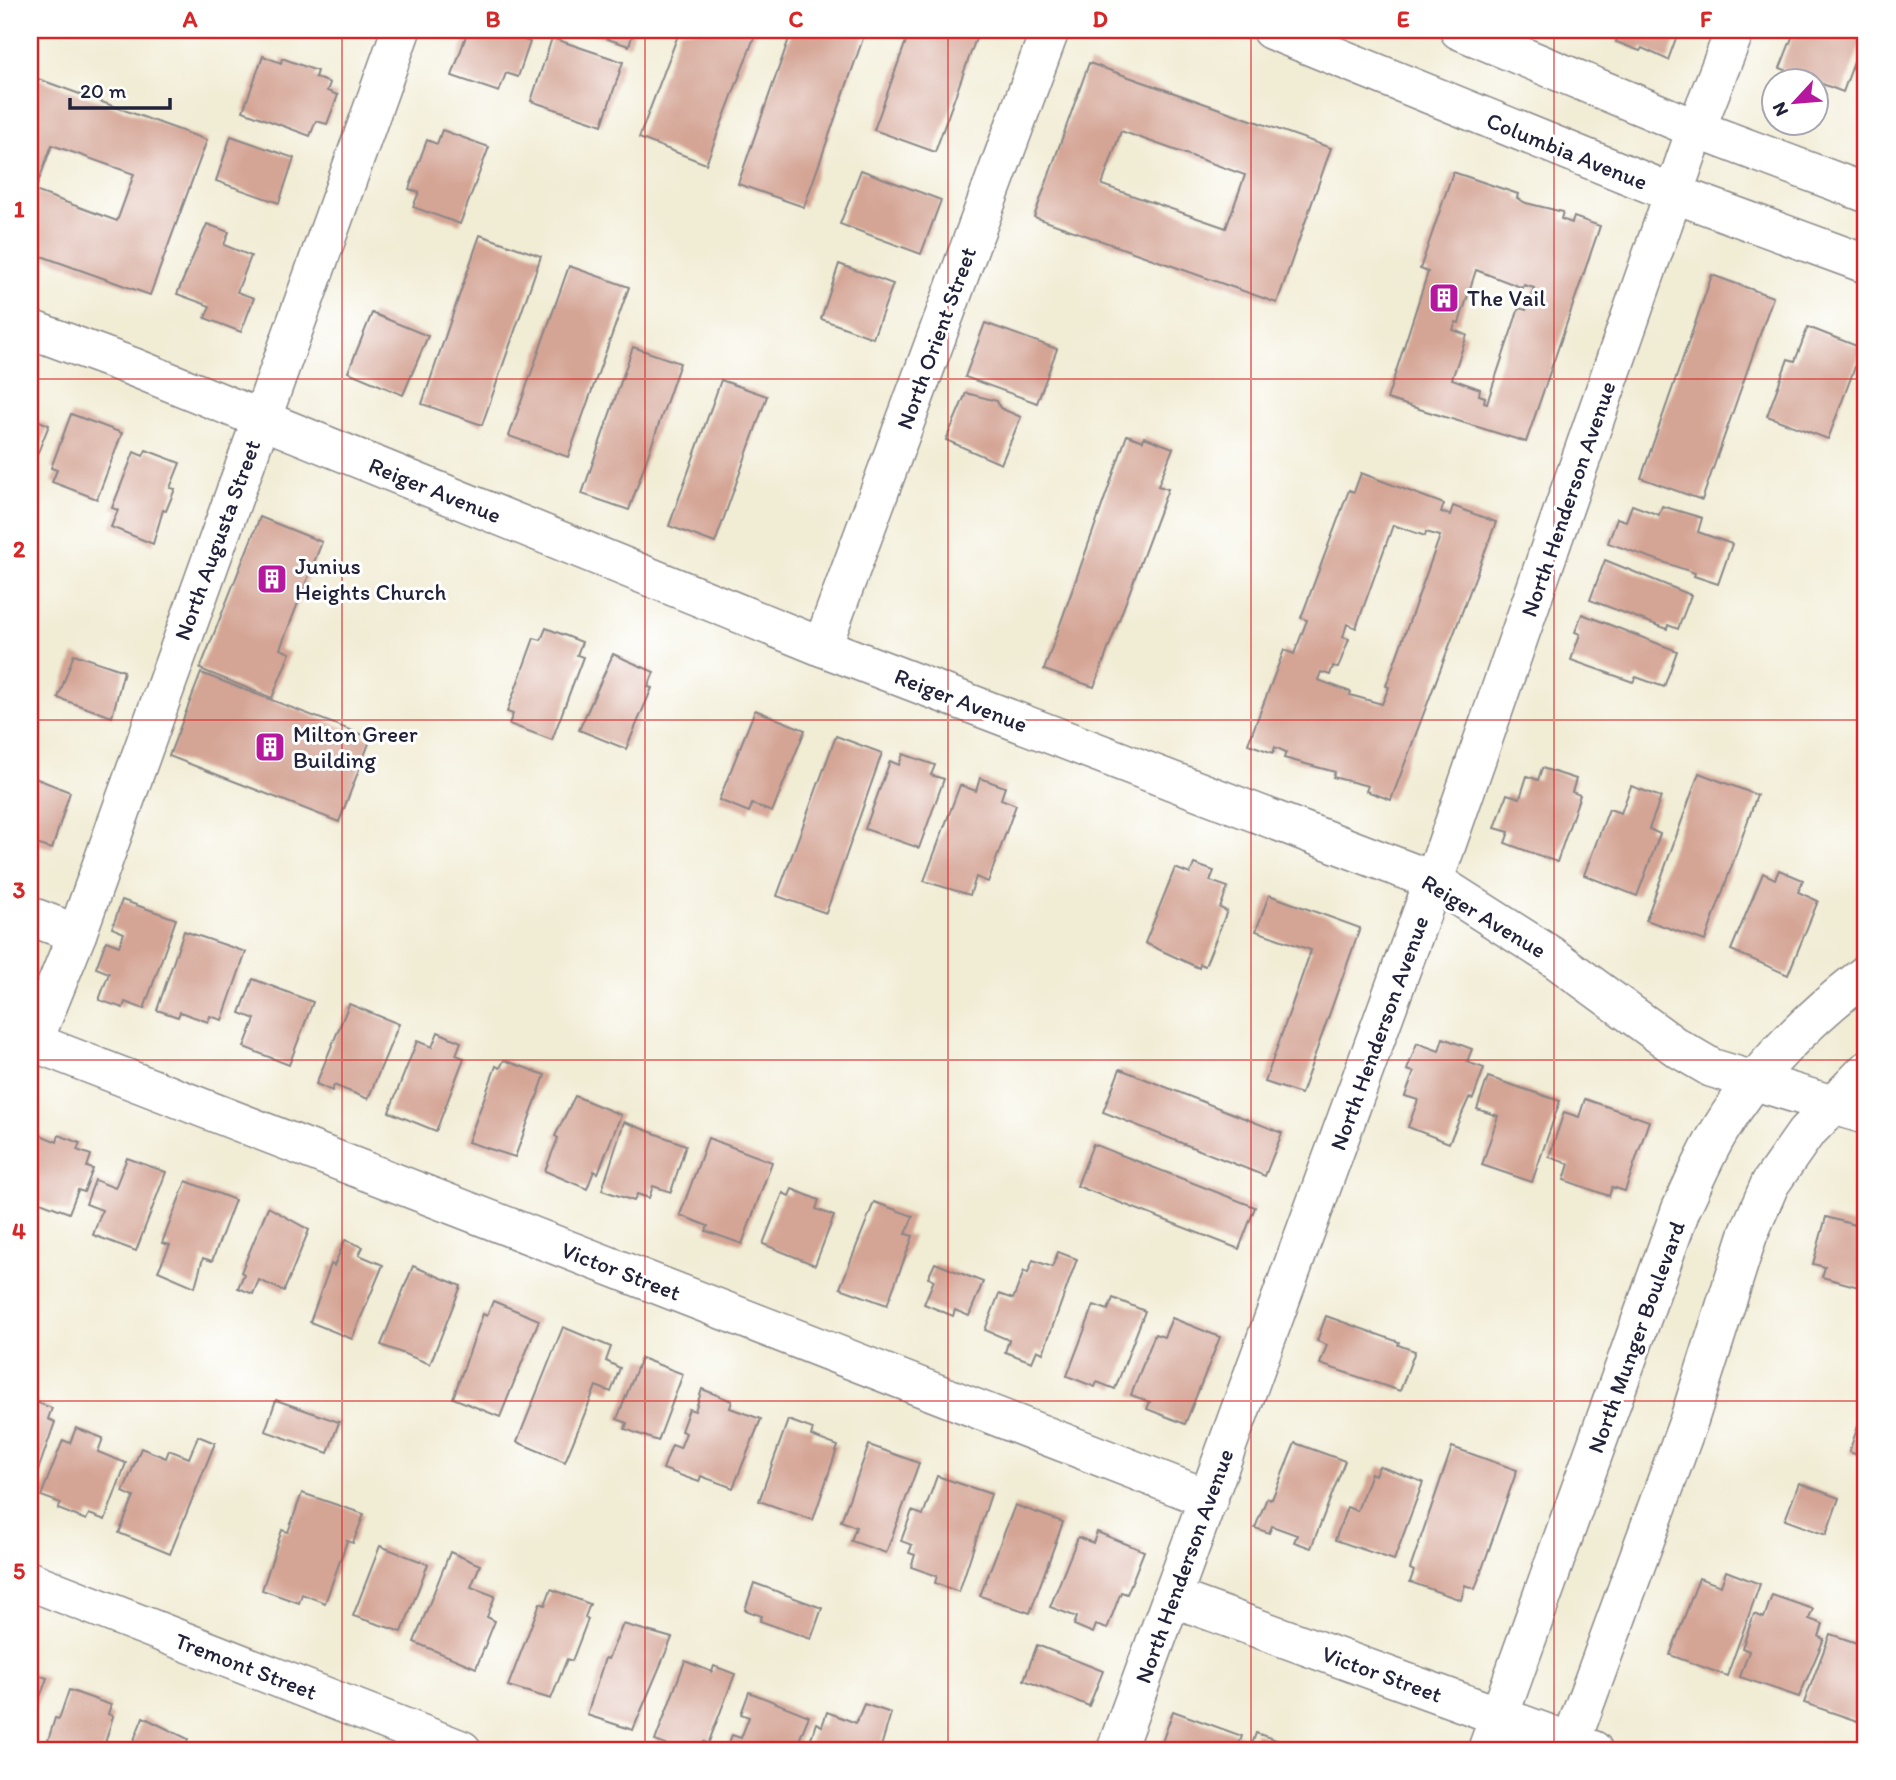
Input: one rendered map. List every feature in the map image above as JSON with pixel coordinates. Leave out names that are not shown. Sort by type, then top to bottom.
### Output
[{"type":"street","name":"North Augusta Street","points":[[31,1046],[77,934],[401,30]]},
{"type":"street","name":"North Orient Street","points":[[822,647],[1050,30]]},
{"type":"street","name":"Columbia Avenue","points":[[1271,30],[1675,194],[1866,264]]},
{"type":"street","points":[[1459,30],[1696,129],[1866,193]]},
{"type":"street","name":"North Henderson Avenue","points":[[1116,1750],[1434,881],[1696,129],[1735,30]]},
{"type":"street","name":"Reiger Avenue","points":[[30,329],[260,419],[822,647],[1434,881],[1550,955],[1676,1047],[1712,1068],[1849,1109]]},
{"type":"street","points":[[30,916],[77,934]]},
{"type":"street","name":"North Munger Boulevard","points":[[1493,1734],[1681,1209],[1722,1126],[1753,1082],[1808,1022],[1866,974]]},
{"type":"street","name":"Victor Street","points":[[31,1046],[1209,1499]]},
{"type":"street","points":[[1577,1748],[1689,1420],[1748,1235],[1770,1184],[1795,1145],[1849,1109],[1866,1071]]},
{"type":"street","name":"Tremont Street","points":[[30,1581],[462,1750]]},
{"type":"street","name":"Victor Street","points":[[1171,1597],[1493,1734],[1577,1748]]},
{"type":"building","points":[[468,30],[521,30],[518,38],[530,42],[518,77],[506,73],[499,92],[452,76]]},
{"type":"building","points":[[580,30],[634,30],[629,46]]},
{"type":"building","points":[[680,30],[757,30],[706,164],[639,138]]},
{"type":"building","points":[[792,30],[866,30],[804,207],[738,184]]},
{"type":"building","points":[[910,30],[979,30],[935,152],[874,130]]},
{"type":"building","points":[[1620,30],[1679,30],[1668,60],[1642,48],[1640,51],[1616,42]]},
{"type":"building","points":[[1795,30],[1866,30],[1866,45],[1861,43],[1843,92],[1829,87],[1829,66],[1781,66]]},
{"type":"building","points":[[552,38],[623,62],[602,125],[531,101]]},
{"type":"building","points":[[263,56],[281,63],[282,58],[317,71],[315,77],[330,83],[327,91],[338,95],[327,124],[316,121],[310,136],[243,111]]},
{"type":"building","points":[[1089,63],[1331,148],[1277,303],[1034,217]],"holes":[[[1121,131],[1245,175],[1226,228],[1102,185]]]},
{"type":"building","points":[[30,76],[207,140],[150,295],[30,252]],"holes":[[[52,145],[134,174],[117,221],[35,191]]]},
{"type":"building","points":[[442,130],[489,147],[460,224],[413,207],[419,192],[409,189],[427,140],[437,144]]},
{"type":"building","points":[[231,136],[294,158],[279,203],[216,181]]},
{"type":"building","points":[[861,170],[941,200],[921,254],[840,224]]},
{"type":"building","name":"The Vail","points":[[1453,172],[1518,194],[1517,198],[1526,203],[1563,212],[1561,219],[1572,223],[1574,217],[1600,226],[1526,442],[1387,399],[1428,272],[1420,269]],"holes":[[[1476,270],[1523,288],[1524,285],[1534,288],[1526,310],[1519,308],[1487,403],[1484,402],[1485,397],[1479,395],[1480,389],[1452,379],[1467,335],[1453,330],[1456,322],[1459,323]]]},
{"type":"building","points":[[207,224],[229,232],[224,245],[251,256],[237,292],[254,298],[241,332],[205,318],[210,306],[177,294]]},
{"type":"building","points":[[480,235],[541,256],[482,425],[422,404]]},
{"type":"building","points":[[839,264],[893,284],[873,338],[821,319]]},
{"type":"building","points":[[569,266],[629,287],[568,457],[509,436]]},
{"type":"building","points":[[1712,275],[1773,297],[1702,500],[1641,478]]},
{"type":"building","points":[[372,313],[428,336],[403,395],[348,372]]},
{"type":"building","points":[[985,323],[1057,349],[1037,403],[965,377]]},
{"type":"building","points":[[1808,327],[1862,348],[1828,439],[1767,416],[1788,359],[1795,361]]},
{"type":"building","points":[[633,347],[680,363],[629,510],[582,494]]},
{"type":"building","points":[[721,380],[767,396],[715,543],[669,526]]},
{"type":"building","points":[[966,393],[997,401],[1000,408],[1021,417],[1001,464],[946,440]]},
{"type":"building","points":[[71,414],[122,433],[97,499],[52,482],[57,470],[51,468]]},
{"type":"building","points":[[30,417],[49,425],[30,472]]},
{"type":"building","points":[[1127,435],[1143,441],[1144,437],[1173,448],[1158,486],[1168,489],[1094,687],[1044,670]]},
{"type":"building","points":[[146,450],[180,463],[170,488],[175,489],[166,511],[163,510],[153,544],[111,527],[118,510],[112,508],[134,452],[143,456]]},
{"type":"building","points":[[1361,473],[1444,504],[1441,512],[1450,515],[1453,506],[1496,522],[1391,800],[1366,791],[1368,786],[1333,777],[1335,772],[1284,758],[1286,752],[1275,747],[1273,753],[1248,744],[1284,650],[1294,654],[1307,620],[1301,618],[1349,490],[1354,492]],"holes":[[[1393,525],[1425,536],[1426,532],[1440,536],[1382,704],[1350,695],[1351,692],[1318,680],[1321,672],[1330,675],[1333,666],[1338,668],[1349,639],[1343,637],[1347,624],[1356,628]]]},
{"type":"building","points":[[1632,505],[1659,515],[1662,506],[1702,518],[1698,532],[1732,544],[1718,584],[1694,576],[1695,573],[1608,543],[1617,518],[1626,521]]},
{"type":"building","name":"Junius Heights Church","points":[[260,517],[322,542],[280,649],[290,653],[272,698],[200,669]]},
{"type":"building","points":[[1605,560],[1691,595],[1678,629],[1668,625],[1667,629],[1590,600]]},
{"type":"building","points":[[1582,614],[1677,651],[1664,687],[1636,677],[1633,682],[1571,660],[1580,634],[1575,632]]},
{"type":"building","points":[[546,628],[582,642],[577,655],[583,657],[552,740],[509,724],[513,714],[507,712],[534,638],[541,640]]},
{"type":"building","points":[[74,654],[124,671],[112,717],[58,698]]},
{"type":"building","points":[[613,654],[654,672],[648,687],[652,688],[626,749],[579,730]]},
{"type":"building","name":"Milton Greer Building","points":[[201,673],[371,738],[339,822],[169,756]]},
{"type":"building","points":[[755,710],[805,730],[772,812],[752,804],[749,812],[719,800]]},
{"type":"building","points":[[836,736],[882,753],[826,913],[777,896]]},
{"type":"building","points":[[903,754],[935,765],[931,775],[944,779],[919,848],[865,829],[890,761],[899,765]]},
{"type":"building","points":[[1542,768],[1576,779],[1572,792],[1580,795],[1557,862],[1505,843],[1509,832],[1495,828],[1507,794],[1520,798],[1527,776],[1538,780]]},
{"type":"building","points":[[1699,773],[1757,795],[1705,941],[1646,920]]},
{"type":"building","points":[[30,776],[70,792],[52,849],[30,842]]},
{"type":"building","points":[[980,778],[1005,787],[1001,799],[1016,805],[988,882],[976,877],[970,895],[924,881],[960,785],[976,791]]},
{"type":"building","points":[[1631,786],[1661,797],[1649,829],[1660,834],[1637,896],[1584,875],[1609,809],[1621,813]]},
{"type":"building","points":[[1194,864],[1214,871],[1210,881],[1228,887],[1220,908],[1227,911],[1205,966],[1200,964],[1199,968],[1145,943],[1175,868],[1190,874]]},
{"type":"building","points":[[1779,870],[1803,880],[1798,892],[1818,901],[1788,975],[1731,950],[1763,873],[1775,879]]},
{"type":"building","points":[[1269,895],[1360,928],[1301,1094],[1265,1082],[1311,950],[1256,931]]},
{"type":"building","points":[[122,900],[176,919],[144,1009],[125,1002],[123,1008],[99,1000],[109,973],[96,968],[106,941],[119,946],[124,933],[112,928]]},
{"type":"building","points":[[184,931],[246,952],[222,1020],[210,1016],[208,1022],[180,1012],[178,1017],[157,1010]]},
{"type":"building","points":[[253,979],[313,1002],[289,1065],[244,1047],[255,1019],[240,1013]]},
{"type":"building","points":[[349,1004],[399,1024],[368,1099],[334,1085],[332,1091],[316,1084]]},
{"type":"building","points":[[438,1032],[461,1042],[456,1055],[464,1058],[436,1131],[389,1112],[417,1041],[432,1047]]},
{"type":"building","points":[[1443,1038],[1472,1049],[1467,1062],[1484,1068],[1473,1099],[1469,1098],[1449,1143],[1408,1127],[1418,1100],[1405,1096],[1414,1072],[1407,1070],[1417,1043],[1439,1051]]},
{"type":"building","points":[[504,1060],[545,1075],[515,1157],[468,1142],[496,1066],[500,1068]]},
{"type":"building","points":[[1120,1069],[1282,1133],[1265,1176],[1103,1112]]},
{"type":"building","points":[[1488,1077],[1560,1101],[1532,1182],[1482,1165],[1498,1116],[1477,1109]]},
{"type":"building","points":[[575,1096],[621,1115],[598,1173],[594,1171],[587,1189],[545,1171],[558,1138],[555,1136]]},
{"type":"building","points":[[1585,1099],[1649,1121],[1625,1191],[1612,1187],[1609,1196],[1564,1180],[1569,1164],[1549,1157],[1564,1112],[1579,1117]]},
{"type":"building","points":[[624,1122],[686,1145],[671,1192],[653,1186],[649,1198],[637,1194],[634,1201],[602,1190]]},
{"type":"building","points":[[38,1134],[57,1142],[59,1135],[80,1143],[77,1150],[91,1155],[87,1167],[93,1169],[84,1192],[78,1190],[69,1213],[32,1199],[34,1195],[30,1193],[30,1154]]},
{"type":"building","points":[[708,1138],[772,1162],[742,1244],[706,1231],[708,1226],[680,1215]]},
{"type":"building","points":[[1093,1144],[1255,1207],[1239,1249],[1077,1186]]},
{"type":"building","points":[[127,1158],[166,1172],[136,1251],[93,1235],[102,1210],[86,1204],[95,1180],[115,1188]]},
{"type":"building","points":[[186,1181],[235,1200],[212,1261],[203,1258],[195,1287],[158,1271],[170,1245],[162,1243]]},
{"type":"building","points":[[792,1189],[819,1200],[816,1209],[834,1216],[815,1265],[763,1244],[783,1193],[789,1196]]},
{"type":"building","points":[[874,1202],[913,1216],[906,1234],[913,1236],[887,1305],[840,1288]]},
{"type":"building","points":[[268,1207],[309,1230],[284,1291],[259,1280],[253,1294],[238,1288],[244,1274],[241,1272]]},
{"type":"building","points":[[1826,1217],[1866,1228],[1866,1289],[1822,1277],[1825,1267],[1813,1264]]},
{"type":"building","points":[[345,1240],[363,1247],[359,1255],[383,1265],[352,1339],[310,1322],[331,1264],[334,1266]]},
{"type":"building","points":[[1058,1252],[1077,1259],[1043,1353],[1037,1350],[1032,1362],[1005,1352],[1009,1340],[985,1330],[999,1294],[1013,1299],[1024,1271],[1028,1273],[1033,1260],[1052,1267]]},
{"type":"building","points":[[935,1263],[983,1282],[969,1316],[955,1310],[953,1316],[924,1304],[934,1280],[928,1278]]},
{"type":"building","points":[[413,1266],[461,1286],[430,1364],[381,1345]]},
{"type":"building","points":[[1113,1298],[1145,1311],[1115,1389],[1097,1382],[1095,1387],[1067,1376],[1094,1305],[1108,1310]]},
{"type":"building","points":[[493,1301],[539,1320],[500,1417],[453,1398],[483,1314],[487,1316]]},
{"type":"building","points":[[1326,1316],[1399,1342],[1398,1345],[1415,1351],[1400,1391],[1320,1364],[1327,1345],[1317,1341]]},
{"type":"building","points":[[1172,1318],[1220,1337],[1185,1424],[1147,1409],[1150,1402],[1131,1395],[1155,1334],[1164,1337]]},
{"type":"building","points":[[563,1327],[611,1347],[606,1361],[620,1368],[611,1392],[596,1386],[565,1462],[517,1442]]},
{"type":"building","points":[[641,1358],[683,1374],[658,1441],[625,1429],[627,1423],[617,1419]]},
{"type":"building","points":[[702,1389],[732,1401],[730,1408],[761,1419],[733,1488],[701,1476],[699,1482],[663,1469],[672,1445],[680,1448],[686,1433],[681,1431],[689,1409],[695,1411]]},
{"type":"building","points":[[30,1400],[52,1408],[48,1419],[55,1422],[30,1493]]},
{"type":"building","points":[[276,1400],[339,1422],[328,1453],[265,1431]]},
{"type":"building","points":[[1863,1412],[1866,1413],[1866,1458],[1849,1452]]},
{"type":"building","points":[[788,1420],[813,1429],[811,1436],[838,1446],[813,1520],[759,1501]]},
{"type":"building","points":[[76,1428],[103,1438],[98,1452],[126,1463],[105,1520],[89,1514],[86,1520],[58,1509],[61,1503],[41,1496],[63,1440],[70,1443]]},
{"type":"building","points":[[198,1436],[215,1443],[170,1554],[119,1533],[134,1497],[123,1492],[141,1448],[166,1458],[169,1450],[189,1458]]},
{"type":"building","points":[[1295,1443],[1345,1461],[1311,1548],[1294,1542],[1297,1535],[1272,1526],[1269,1533],[1255,1528],[1267,1498],[1272,1499]]},
{"type":"building","points":[[869,1445],[919,1463],[886,1553],[851,1541],[856,1527],[841,1521]]},
{"type":"building","points":[[1452,1447],[1517,1470],[1475,1589],[1465,1585],[1461,1600],[1410,1582],[1414,1571],[1410,1569]]},
{"type":"building","points":[[1379,1466],[1423,1482],[1394,1560],[1335,1540],[1347,1507],[1357,1511],[1371,1473],[1375,1475]]},
{"type":"building","points":[[937,1476],[991,1494],[959,1592],[935,1583],[937,1576],[911,1567],[915,1555],[909,1553],[912,1545],[901,1541],[912,1511],[923,1515]]},
{"type":"building","points":[[1799,1483],[1839,1498],[1826,1535],[1785,1520]]},
{"type":"building","points":[[302,1493],[364,1514],[353,1543],[347,1541],[325,1603],[302,1594],[299,1603],[262,1590],[282,1530],[288,1532]]},
{"type":"building","points":[[1015,1505],[1063,1522],[1030,1613],[980,1596]]},
{"type":"building","points":[[1097,1532],[1144,1551],[1127,1594],[1121,1592],[1107,1629],[1096,1625],[1093,1633],[1074,1625],[1077,1617],[1050,1607],[1078,1537],[1093,1543]]},
{"type":"building","points":[[380,1546],[428,1564],[402,1632],[353,1616]]},
{"type":"building","points":[[450,1552],[480,1565],[471,1587],[495,1596],[487,1617],[495,1621],[476,1668],[414,1642]]},
{"type":"building","points":[[1726,1571],[1760,1584],[1727,1676],[1670,1655],[1699,1578],[1721,1586]]},
{"type":"building","points":[[754,1583],[822,1608],[811,1639],[760,1621],[762,1616],[745,1610]]},
{"type":"building","points":[[551,1589],[590,1604],[585,1617],[588,1619],[572,1661],[567,1659],[551,1699],[508,1686],[540,1603],[545,1605]]},
{"type":"building","points":[[1772,1595],[1813,1609],[1809,1619],[1823,1624],[1819,1637],[1824,1639],[1799,1697],[1740,1677],[1749,1651],[1742,1648],[1754,1614],[1764,1618]]},
{"type":"building","points":[[623,1624],[672,1638],[633,1730],[587,1715],[605,1658],[608,1659]]},
{"type":"building","points":[[1830,1634],[1866,1646],[1866,1714],[1863,1723],[1804,1703]]},
{"type":"building","points":[[1037,1645],[1103,1671],[1089,1706],[1024,1680]]},
{"type":"building","points":[[685,1661],[712,1672],[714,1666],[735,1674],[708,1744],[704,1742],[701,1750],[679,1750],[655,1741]]},
{"type":"building","points":[[30,1672],[47,1678],[30,1724]]},
{"type":"building","points":[[69,1690],[111,1705],[108,1714],[113,1716],[103,1750],[45,1750],[55,1718],[59,1719]]},
{"type":"building","points":[[749,1692],[809,1716],[795,1750],[726,1750],[732,1735],[741,1738],[749,1717],[741,1714]]},
{"type":"building","points":[[864,1704],[891,1713],[880,1750],[808,1748],[816,1723],[822,1726],[827,1712],[856,1723]]},
{"type":"building","points":[[1173,1711],[1242,1736],[1237,1750],[1160,1748]]},
{"type":"building","points":[[143,1717],[188,1739],[184,1750],[130,1750]]},
{"type":"building","points":[[1256,1733],[1285,1743],[1282,1750],[1250,1750]]},
{"type":"place","name":"The Vail","points":[[1444,298]]},
{"type":"place","name":"Junius Heights Church","points":[[272,579]]},
{"type":"place","name":"Milton Greer Building","points":[[270,747]]}]
